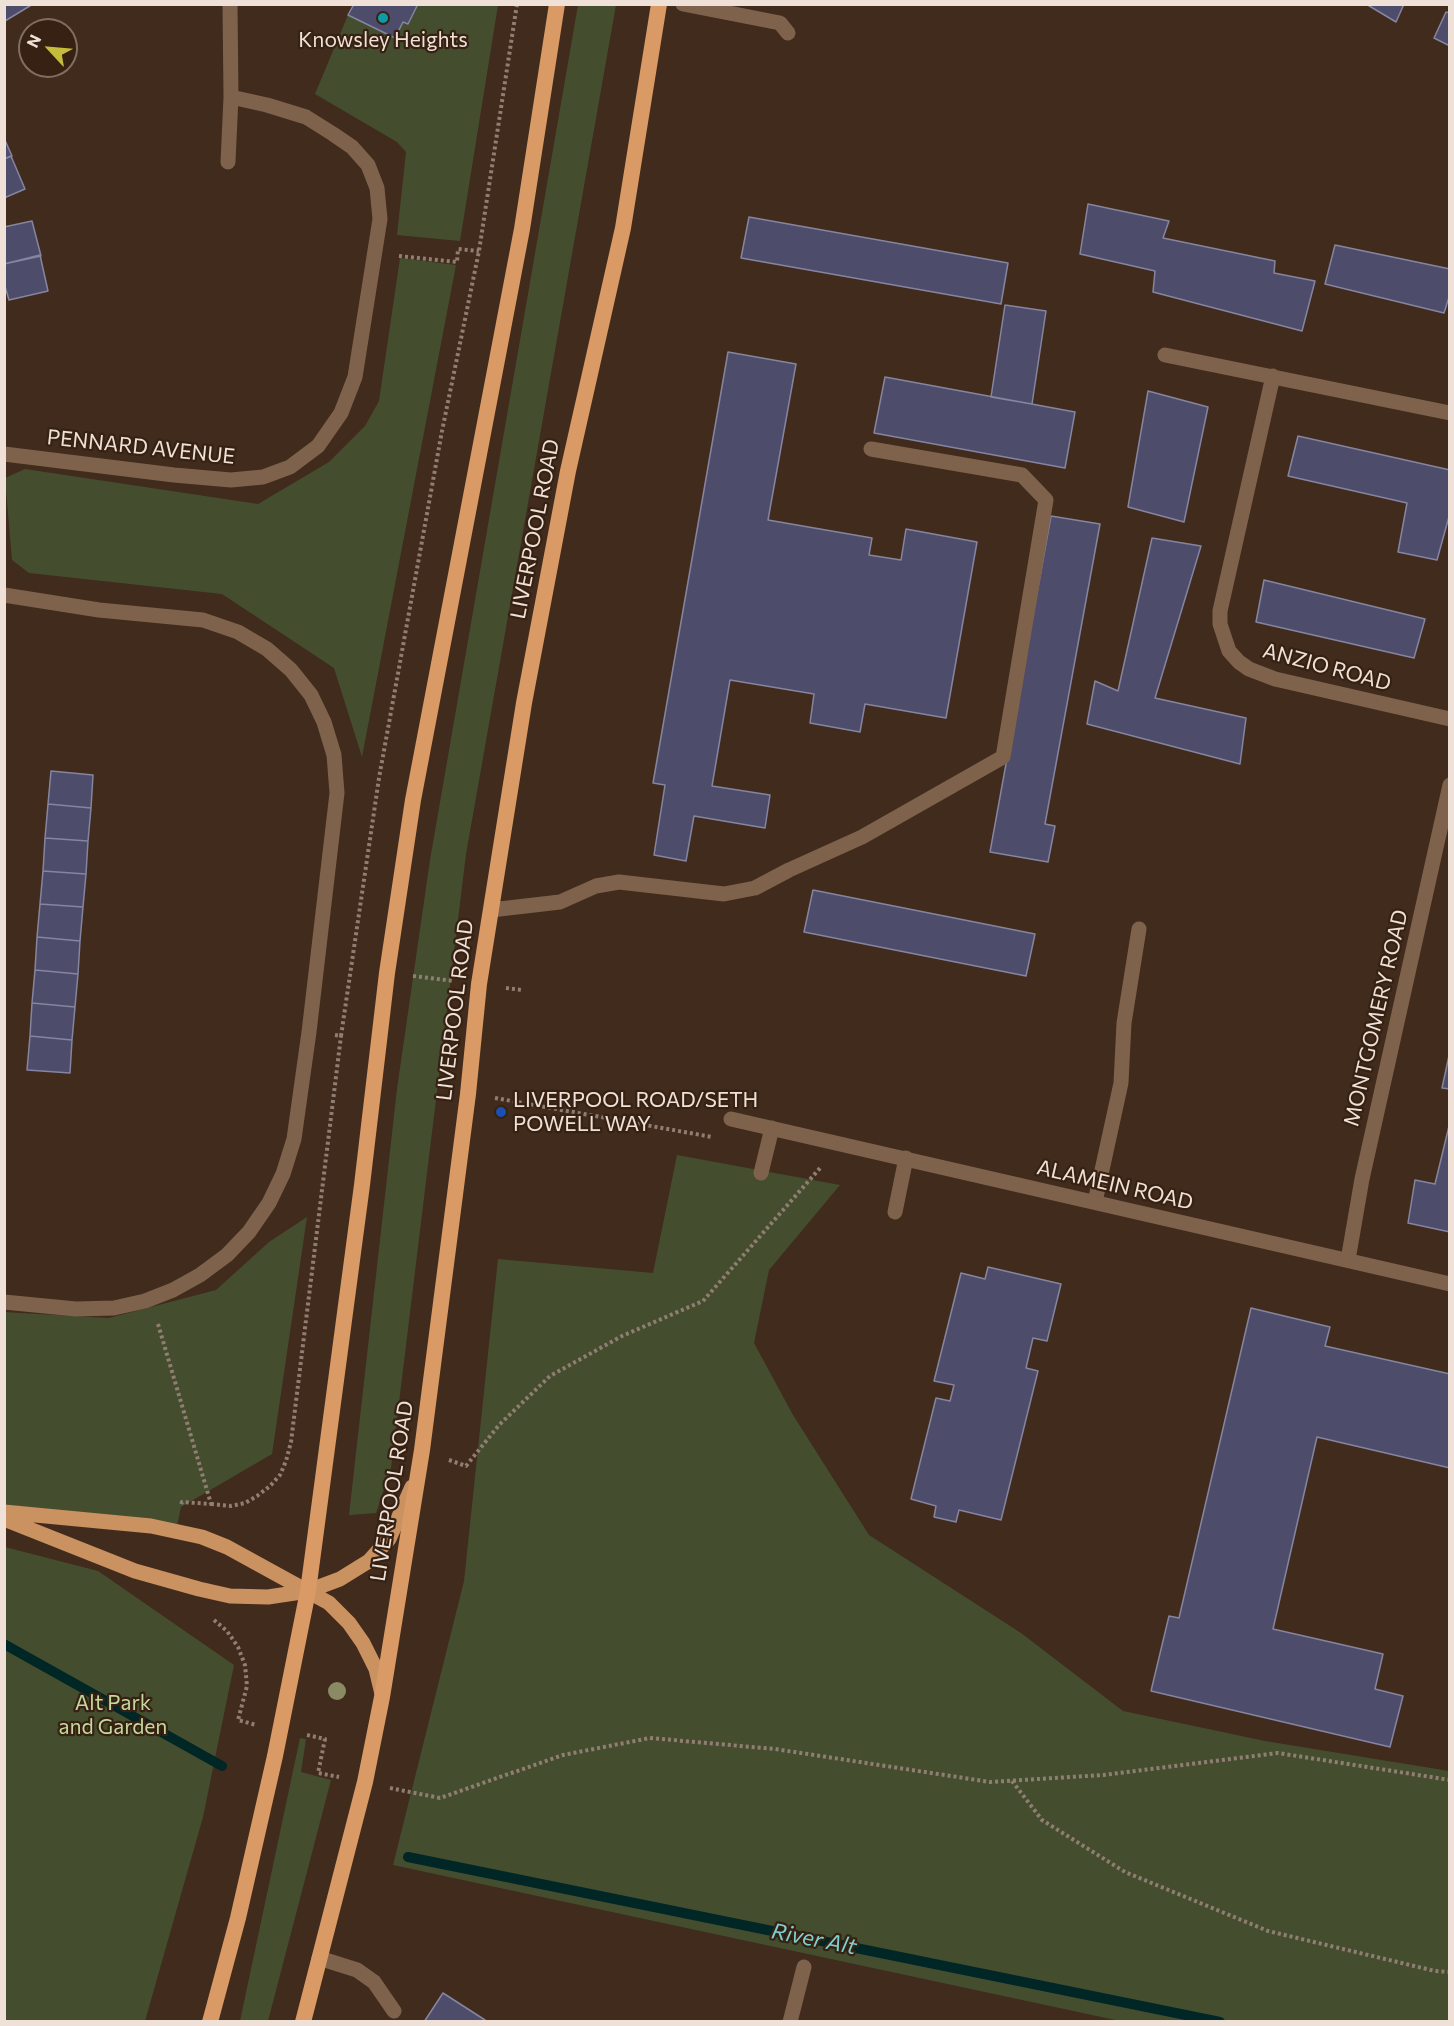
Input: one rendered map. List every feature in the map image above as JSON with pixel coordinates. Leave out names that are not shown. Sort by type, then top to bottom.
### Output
[{"type":"highway","points":[[210,2022],[243,1896],[275,1756],[308,1591],[362,1185],[387,973],[413,800],[522,229],[557,4]]},
{"type":"highway","name":"LIVERPOOL ROAD","points":[[303,2022],[365,1782],[382,1697],[422,1450],[468,1094],[479,984],[524,703],[568,471],[623,228],[659,4]]},
{"type":"main road","points":[[4,1519],[135,1571],[199,1590],[230,1596],[268,1597],[308,1591],[340,1579],[369,1561],[389,1539],[418,1473]]},
{"type":"main road","points":[[4,1512],[129,1523],[202,1537],[227,1547],[329,1604],[349,1623],[363,1643],[376,1669],[382,1697]]},
{"type":"street","points":[[228,162],[231,97],[230,4]]},
{"type":"street","points":[[683,4],[780,23],[788,33]]},
{"type":"street","name":"PENNARD AVENUE","points":[[4,454],[174,475],[231,480],[263,477],[290,467],[318,446],[341,413],[355,377],[380,219],[377,188],[368,165],[352,147],[306,117],[231,97]]},
{"type":"street","points":[[1165,355],[1449,413]]},
{"type":"street","name":"ANZIO ROAD","points":[[1273,376],[1220,611],[1220,624],[1229,651],[1239,662],[1275,680],[1449,719]]},
{"type":"street","points":[[491,910],[560,902],[596,886],[619,882],[724,894],[755,888],[862,837],[1003,757],[1047,500],[1022,475],[871,449]]},
{"type":"street","points":[[4,595],[99,610],[203,620],[238,633],[267,650],[291,670],[310,695],[324,722],[334,755],[337,793],[294,1139],[284,1174],[269,1203],[249,1232],[227,1255],[200,1275],[173,1290],[114,1308],[76,1309],[4,1302]]},
{"type":"street","name":"MONTGOMERY ROAD","points":[[1348,1260],[1362,1179],[1449,785]]},
{"type":"street","points":[[1095,1202],[1121,1083],[1124,1023],[1138,929]]},
{"type":"street","name":"ALAMEIN ROAD","points":[[731,1119],[1449,1284]]},
{"type":"street","points":[[761,1173],[772,1128]]},
{"type":"street","points":[[895,1212],[906,1158]]},
{"type":"street","points":[[320,1958],[357,1970],[374,1982],[394,2011]]},
{"type":"street","points":[[790,2022],[804,1967]]},
{"type":"path","points":[[517,4],[479,251],[442,431],[379,778],[350,968],[522,990]]},
{"type":"path","points":[[374,254],[457,262],[458,249],[479,251]]},
{"type":"path","points":[[182,1502],[231,1506],[245,1503],[270,1486],[280,1475],[291,1442],[341,1036]]},
{"type":"path","points":[[468,1094],[711,1137],[731,1119]]},
{"type":"path","points":[[422,1450],[466,1466],[499,1425],[550,1376],[622,1336],[703,1301],[842,1144]]},
{"type":"path","points":[[145,1300],[161,1330],[211,1504]]},
{"type":"path","points":[[211,1618],[227,1631],[238,1647],[245,1665],[247,1686],[238,1720],[246,1722]]},
{"type":"path","points":[[300,1734],[325,1739],[318,1773],[333,1776]]},
{"type":"path","points":[[394,1788],[440,1798],[563,1755],[651,1738],[775,1749],[990,1782],[1103,1775],[1278,1753],[1449,1780]]},
{"type":"path","points":[[1012,1781],[1042,1820],[1125,1872],[1268,1931],[1436,1971],[1449,1972]]},
{"type":"green space","points":[[418,5],[498,5],[460,241],[397,235],[406,152],[397,142],[315,94],[348,15],[394,38],[403,22],[408,24]]},
{"type":"green space","points":[[578,5],[616,5],[466,854],[391,1468],[376,1513],[349,1515],[397,1089],[430,860]]},
{"type":"green space","points":[[400,258],[456,265],[362,757],[334,668],[222,594],[29,573],[12,560],[5,478],[25,469],[258,504],[329,462],[365,426],[379,401]]},
{"type":"green space","points":[[677,1155],[840,1185],[769,1270],[754,1343],[793,1415],[869,1535],[1021,1633],[1123,1711],[1265,1741],[1449,1771],[1449,2021],[1120,2021],[393,1865],[464,1581],[498,1259],[653,1273]]},
{"type":"green space","points":[[307,1217],[272,1454],[181,1507],[176,1531],[5,1512],[4,1312],[109,1318],[216,1290],[269,1242]]},
{"type":"green space","name":"Alt Park and Garden","points":[[5,1547],[98,1571],[234,1665],[203,1817],[145,2021],[5,2021]]},
{"type":"green space","points":[[300,1738],[306,1739],[301,1772],[331,1780],[268,2021],[240,2021]]},
{"type":"building","points":[[4,4],[33,4],[5,21]]},
{"type":"building","name":"Knowsley Heights","points":[[354,4],[418,4],[408,24],[403,22],[395,38],[348,15]]},
{"type":"building","points":[[1366,4],[1404,4],[1396,22]]},
{"type":"building","points":[[1446,12],[1450,13],[1450,46],[1434,38]]},
{"type":"building","points":[[4,138],[12,156],[4,159]]},
{"type":"building","points":[[11,156],[25,189],[4,198],[4,159]]},
{"type":"building","points":[[1088,204],[1169,221],[1163,238],[1275,261],[1274,273],[1315,281],[1302,331],[1153,292],[1155,271],[1080,254]]},
{"type":"building","points":[[749,217],[1008,263],[1001,304],[741,258]]},
{"type":"building","points":[[32,221],[41,256],[4,264],[4,227]]},
{"type":"building","points":[[1335,245],[1450,269],[1450,294],[1444,313],[1325,284]]},
{"type":"building","points":[[40,255],[48,291],[9,300],[4,283],[4,264]]},
{"type":"building","points":[[1005,305],[1046,311],[1032,404],[991,397]]},
{"type":"building","points":[[728,352],[796,364],[768,520],[872,538],[869,555],[901,560],[906,529],[977,542],[946,718],[865,704],[860,732],[810,723],[814,694],[730,680],[712,786],[770,795],[765,828],[694,816],[686,861],[654,855],[665,785],[653,783]]},
{"type":"building","points":[[885,377],[1075,412],[1065,468],[874,433]]},
{"type":"building","points":[[1148,391],[1208,407],[1184,522],[1128,507]]},
{"type":"building","points":[[1298,436],[1450,470],[1450,513],[1437,560],[1398,552],[1407,503],[1288,476]]},
{"type":"building","points":[[1051,516],[1100,524],[1045,824],[1055,826],[1048,862],[990,852]]},
{"type":"building","points":[[1152,538],[1201,546],[1155,698],[1246,718],[1240,764],[1087,724],[1095,681],[1118,691]]},
{"type":"building","points":[[1264,580],[1425,619],[1414,658],[1256,622]]},
{"type":"building","points":[[51,771],[93,775],[91,808],[48,804]]},
{"type":"building","points":[[48,804],[91,808],[88,841],[45,838]]},
{"type":"building","points":[[45,838],[88,841],[86,874],[43,871]]},
{"type":"building","points":[[43,871],[86,874],[83,907],[40,904]]},
{"type":"building","points":[[813,890],[1035,934],[1026,976],[804,932]]},
{"type":"building","points":[[40,904],[83,907],[80,941],[37,937]]},
{"type":"building","points":[[37,937],[80,941],[78,974],[35,970]]},
{"type":"building","points":[[35,970],[78,974],[75,1007],[32,1003]]},
{"type":"building","points":[[32,1003],[75,1007],[72,1040],[30,1036]]},
{"type":"building","points":[[30,1036],[72,1040],[70,1073],[27,1070]]},
{"type":"building","points":[[1450,1051],[1450,1089],[1442,1088]]},
{"type":"building","points":[[1450,1122],[1450,1232],[1408,1223],[1415,1180],[1435,1184]]},
{"type":"building","points":[[988,1267],[1061,1284],[1047,1341],[1033,1338],[1026,1368],[1038,1371],[1001,1520],[959,1510],[956,1522],[934,1517],[936,1506],[911,1499],[936,1398],[950,1401],[954,1385],[934,1381],[961,1273],[985,1279]]},
{"type":"building","points":[[1251,1308],[1330,1327],[1325,1346],[1450,1374],[1450,1468],[1317,1437],[1273,1629],[1383,1654],[1375,1689],[1403,1696],[1390,1747],[1151,1691],[1169,1616],[1179,1618]]},
{"type":"building","points":[[443,1993],[485,2020],[484,2022],[424,2022]]},
{"type":"waterway","name":"River Alt","points":[[4,1644],[222,1766]]},
{"type":"waterway","name":"River Alt","points":[[408,1857],[1220,2022]]},
{"type":"place","name":"Knowsley Heights","points":[[383,18]]},
{"type":"place","name":"LIVERPOOL ROAD/SETH POWELL WAY","points":[[501,1112]]}]
